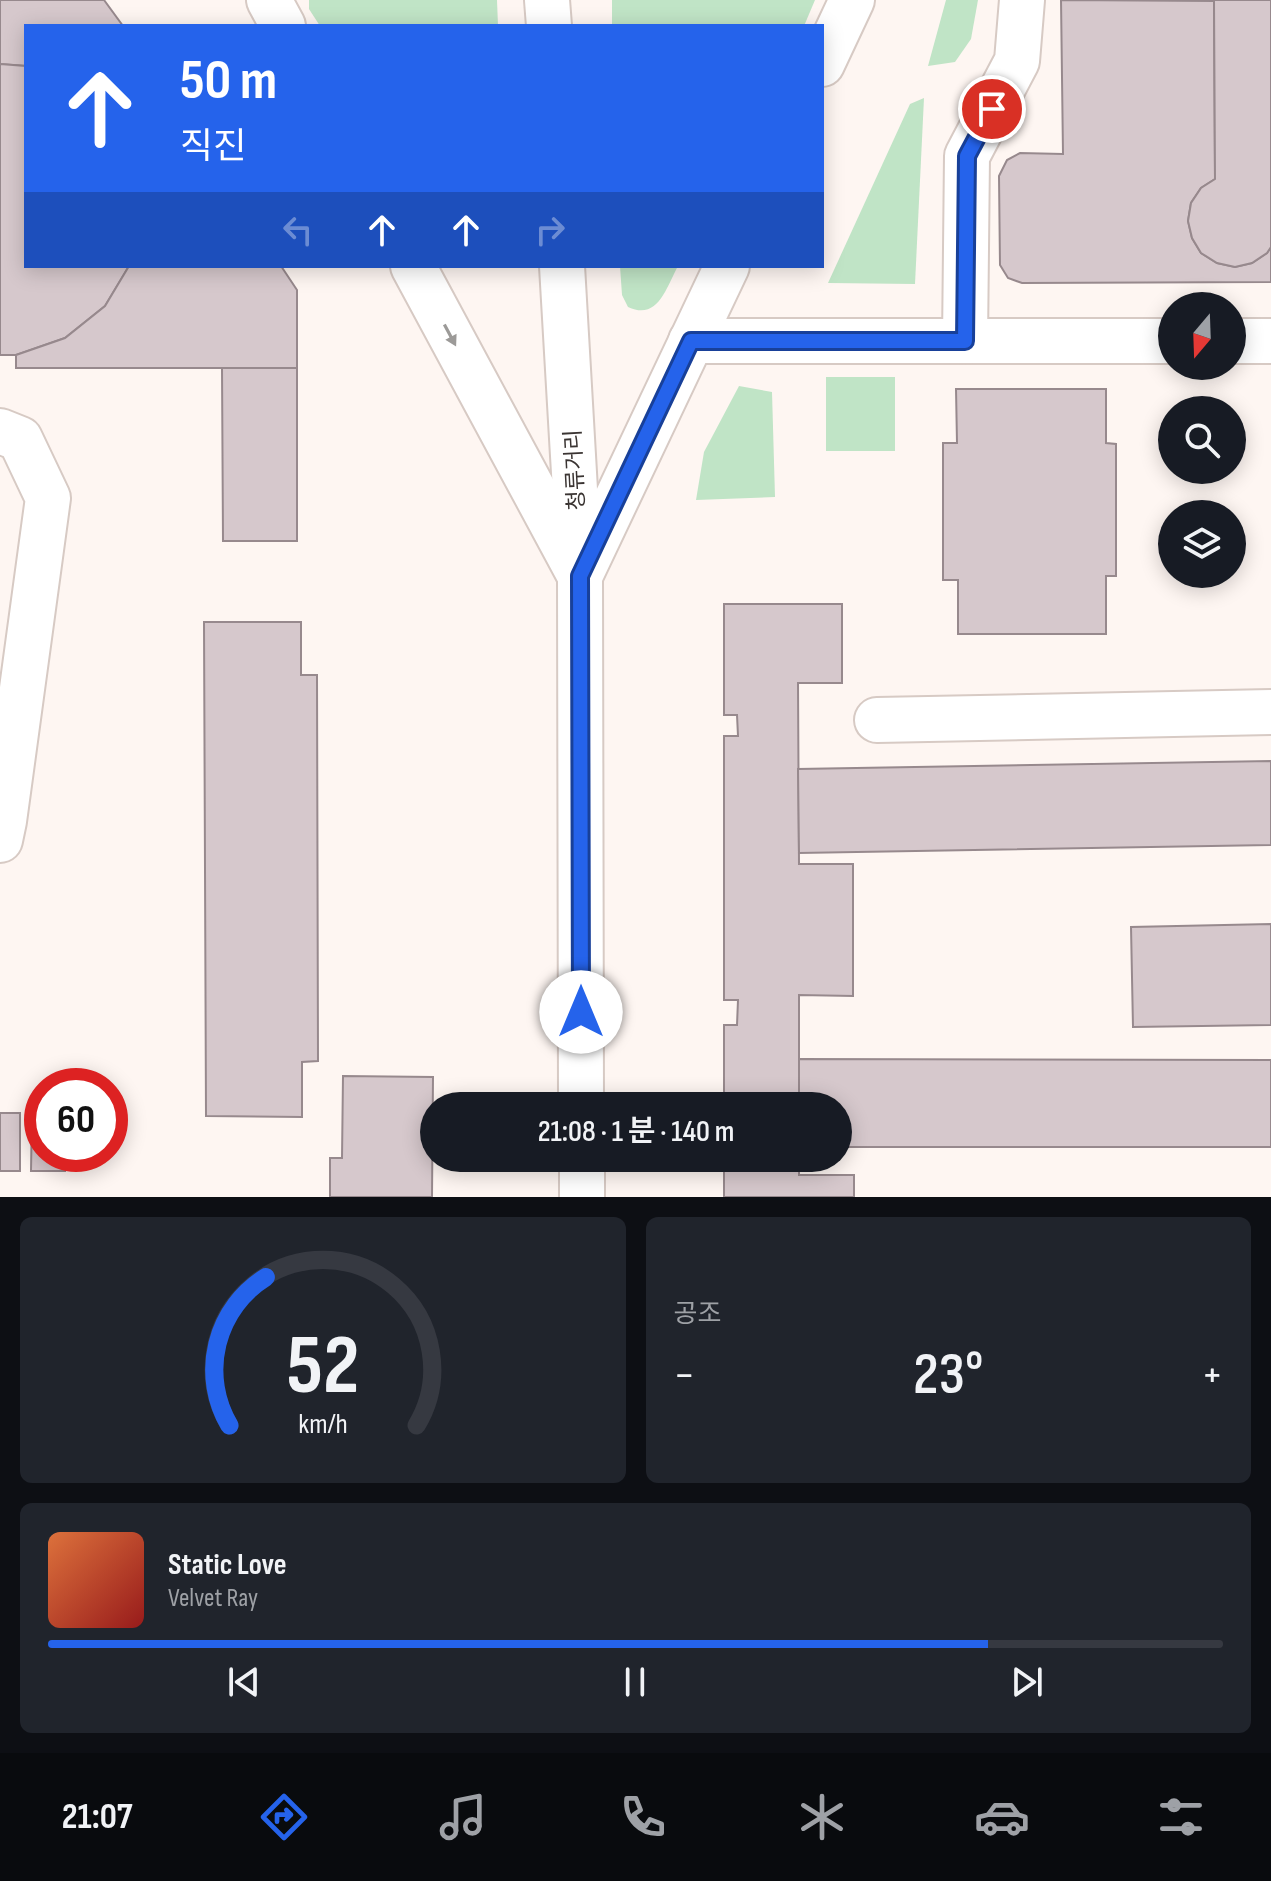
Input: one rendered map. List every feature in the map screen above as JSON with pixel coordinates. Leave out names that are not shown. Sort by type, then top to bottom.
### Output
[{"type":"main road","points":[[269,0],[282,24]]},
{"type":"main road","points":[[547,0],[549,24]]},
{"type":"main road","points":[[824,60],[852,0]]},
{"type":"main road","points":[[965,341],[967,156],[1017,61],[1022,0]]},
{"type":"main road","points":[[414,268],[580,576]]},
{"type":"main road","name":"청류거리","points":[[562,268],[580,576],[581,1092]]},
{"type":"main road","points":[[580,576],[726,268]]},
{"type":"main road","points":[[691,341],[1158,341]]},
{"type":"main road","points":[[1246,341],[1271,341]]},
{"type":"main road","points":[[0,431],[20,439],[48,498],[1,827]]},
{"type":"main road","points":[[877,720],[1271,712]]},
{"type":"main road","points":[[582,1172],[582,1197]]},
{"type":"green space","points":[[309,0],[497,0],[498,24],[319,24],[309,9]]},
{"type":"green space","points":[[612,0],[815,0],[805,24],[612,24]]},
{"type":"green space","points":[[946,0],[978,0],[971,39],[955,62],[928,66]]},
{"type":"green space","points":[[924,98],[915,284],[828,283],[910,104]]},
{"type":"green space","points":[[620,268],[677,268],[660,300],[647,310],[628,307],[622,295]]},
{"type":"green space","points":[[826,377],[895,377],[895,451],[826,451]]},
{"type":"green space","points":[[739,386],[772,392],[775,497],[696,500],[704,452]]},
{"type":"building","points":[[0,0],[104,0],[122,24],[24,24],[24,66],[0,64]]},
{"type":"building","points":[[1061,0],[1214,1],[1215,179],[1201,188],[1191,203],[1188,221],[1192,238],[1201,253],[1217,263],[1235,267],[1252,263],[1271,247],[1271,282],[1022,283],[1008,278],[1000,265],[999,176],[1007,160],[1020,153],[1063,154]]},
{"type":"building","points":[[1213,0],[1271,0],[1271,247],[1252,263],[1235,267],[1217,263],[1201,253],[1192,238],[1188,221],[1191,203],[1201,188],[1215,179]]},
{"type":"building","points":[[0,64],[24,66],[24,268],[128,268],[105,306],[65,338],[16,355],[0,355]]},
{"type":"building","points":[[128,268],[282,268],[297,290],[297,368],[16,368],[16,355],[65,338],[105,306]]},
{"type":"building","points":[[222,368],[297,368],[297,541],[223,541]]},
{"type":"building","points":[[956,389],[1106,389],[1106,443],[1116,444],[1116,576],[1106,576],[1106,634],[958,634],[958,580],[943,580],[943,443],[957,443]]},
{"type":"building","points":[[724,604],[842,604],[842,683],[798,683],[799,864],[853,864],[853,996],[799,995],[799,1092],[724,1092],[724,1025],[737,1025],[738,1000],[724,1000],[724,736],[738,736],[737,715],[724,715]]},
{"type":"building","points":[[204,622],[301,622],[301,675],[317,675],[318,1061],[302,1062],[302,1117],[206,1116]]},
{"type":"building","points":[[1271,761],[1271,845],[799,853],[798,769]]},
{"type":"building","points":[[1271,924],[1271,1025],[1133,1027],[1131,927]]},
{"type":"building","points":[[799,1059],[1271,1060],[1271,1147],[852,1147],[852,1092],[799,1092]]},
{"type":"building","points":[[343,1076],[433,1077],[433,1092],[420,1092],[420,1172],[432,1172],[432,1197],[330,1197],[330,1158],[342,1158]]},
{"type":"building","points":[[0,1113],[20,1113],[20,1171],[0,1171]]},
{"type":"building","points":[[724,1172],[854,1175],[854,1197],[724,1197]]},
{"type":"route","points":[[581,1012],[580,576],[691,341],[965,341],[967,156],[992,109]]}]
